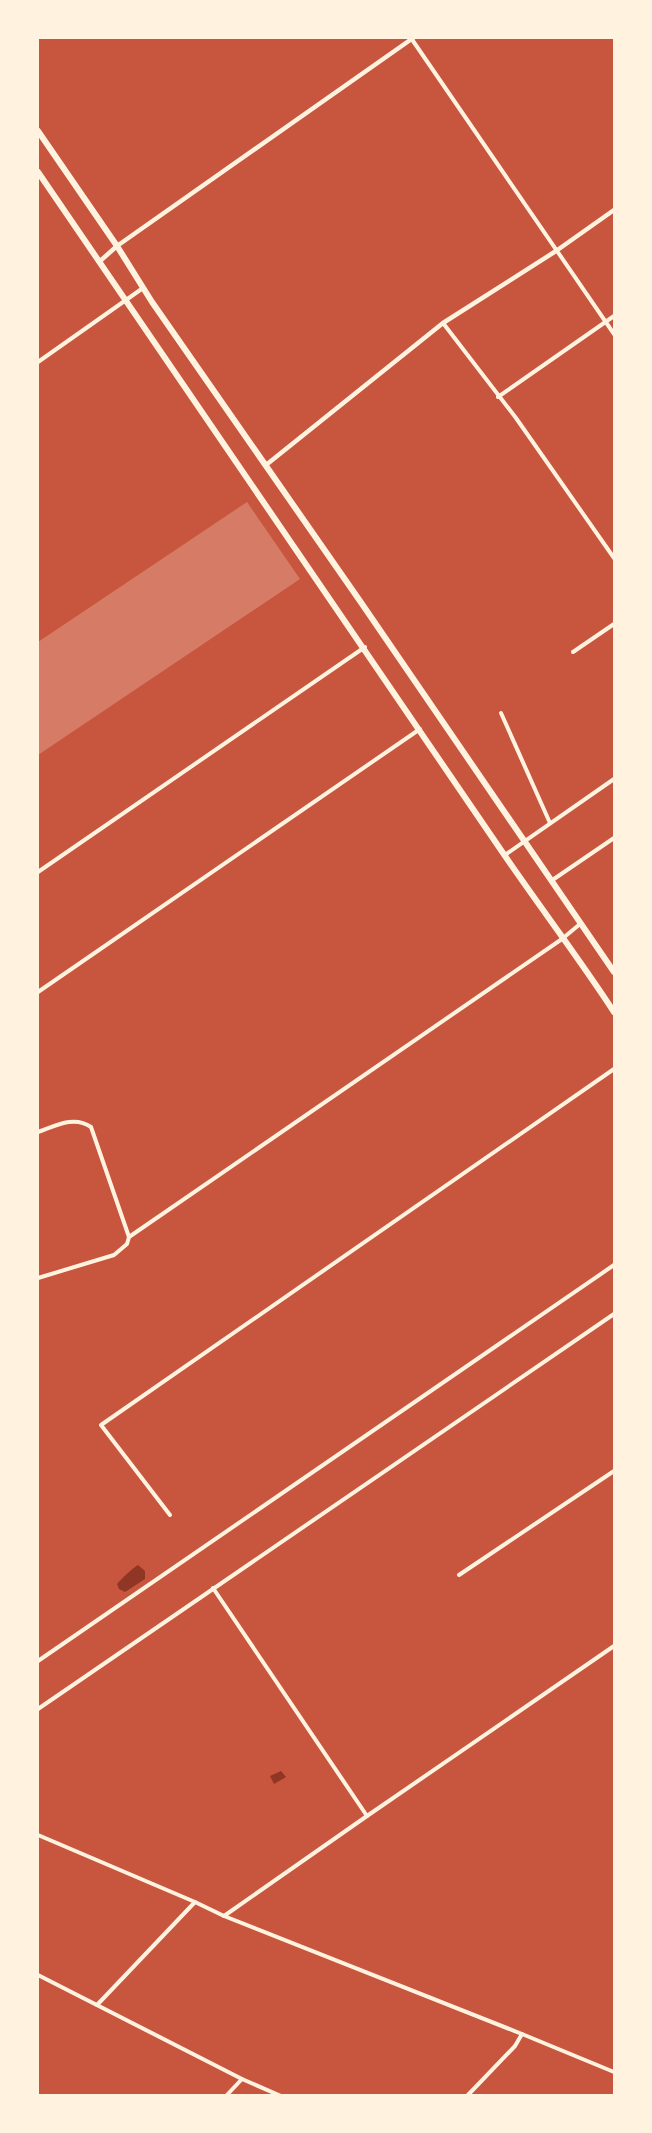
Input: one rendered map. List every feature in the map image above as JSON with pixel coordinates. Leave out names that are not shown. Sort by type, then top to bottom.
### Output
[{"type":"highway","points":[[38,131],[117,246],[143,288],[614,972]]},
{"type":"highway","points":[[38,172],[230,454],[365,647],[505,856],[614,1012]]},
{"type":"street","points":[[99,262],[117,246],[412,38],[614,334]]},
{"type":"street","points":[[266,466],[443,322],[556,251],[614,210]]},
{"type":"street","points":[[38,362],[143,288]]},
{"type":"street","points":[[498,397],[614,316]]},
{"type":"street","points":[[443,322],[498,397],[522,426],[614,558]]},
{"type":"street","points":[[573,652],[614,624]]},
{"type":"street","points":[[38,872],[365,647]]},
{"type":"street","points":[[501,713],[550,823]]},
{"type":"street","points":[[38,992],[420,729]]},
{"type":"street","points":[[505,856],[614,780]]},
{"type":"street","points":[[551,881],[614,838]]},
{"type":"street","points":[[129,1237],[562,939],[580,924]]},
{"type":"street","points":[[170,1515],[101,1424],[614,1069]]},
{"type":"street","points":[[38,1132],[74,1120],[83,1122],[90,1127],[129,1237],[127,1244],[114,1255],[38,1278]]},
{"type":"street","points":[[38,1661],[614,1265]]},
{"type":"street","points":[[38,1709],[614,1314]]},
{"type":"street","points":[[459,1575],[614,1471]]},
{"type":"street","points":[[213,1588],[367,1816]]},
{"type":"street","points":[[224,1916],[614,1646]]},
{"type":"street","points":[[38,1835],[224,1916],[614,2072]]},
{"type":"street","points":[[96,2005],[195,1902]]},
{"type":"street","points":[[38,1975],[242,2079],[281,2096]]},
{"type":"street","points":[[467,2096],[516,2046],[522,2034]]},
{"type":"street","points":[[226,2096],[242,2079]]},
{"type":"shaded area","points":[[138,1565],[145,1571],[145,1579],[125,1592],[119,1589],[117,1584]]},
{"type":"shaded area","points":[[281,1771],[286,1777],[274,1784],[270,1776]]},
{"type":"building","points":[[247,502],[300,579],[38,755],[38,642]]}]
